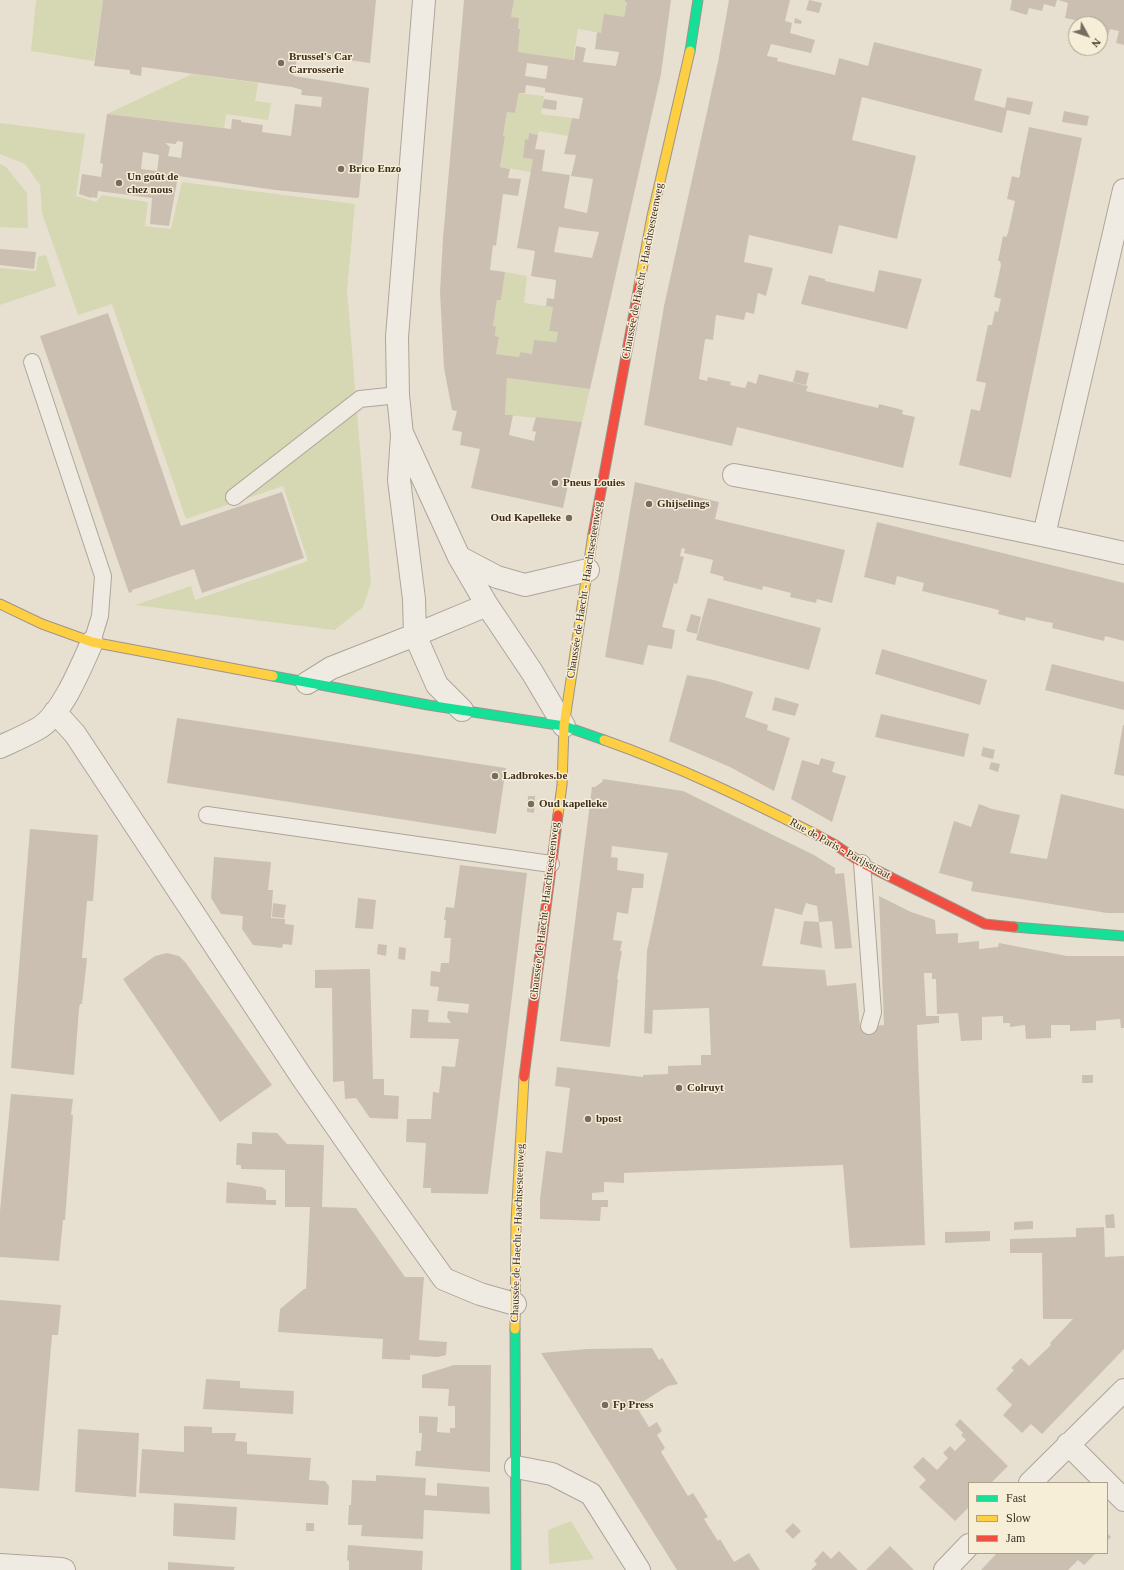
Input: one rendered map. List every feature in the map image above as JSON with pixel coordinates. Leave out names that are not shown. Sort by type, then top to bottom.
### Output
[{"type":"street","points":[[424,0],[397,337],[398,395],[402,435],[399,480],[414,599],[415,635],[437,685],[462,710]]},
{"type":"street","name":"Chaussée de Haecht - Haachtsesteenweg","points":[[516,1570],[516,1222],[524,1087],[562,785],[564,726],[596,517],[652,216],[689,57],[698,0]]},
{"type":"street","points":[[1044,535],[1124,190]]},
{"type":"street","points":[[402,435],[459,557],[487,605],[532,672],[564,726]]},
{"type":"street","points":[[734,475],[865,499],[1044,535],[1124,553]]},
{"type":"street","points":[[459,557],[497,577],[525,585],[588,570]]},
{"type":"street","name":"Rue de Paris - Parijsstraat","points":[[0,604],[42,624],[92,642],[307,683],[564,726],[643,754],[742,796],[834,844],[862,863],[985,924],[1124,936]]},
{"type":"street","points":[[307,683],[331,668],[487,605]]},
{"type":"street","points":[[0,747],[40,727],[55,712],[74,682],[92,642]]},
{"type":"street","points":[[55,712],[75,734],[301,1076],[444,1279],[480,1294],[515,1304]]},
{"type":"street","points":[[1031,1482],[1124,1390]]},
{"type":"street","points":[[1068,1444],[1106,1482]]},
{"type":"street","points":[[516,1468],[552,1474],[591,1494],[638,1570]]},
{"type":"street","points":[[1108,1484],[1124,1500]]},
{"type":"street","points":[[945,1570],[968,1546]]},
{"type":"street","points":[[0,1566],[64,1570]]},
{"type":"lane","points":[[32,362],[103,576],[100,616],[92,642]]},
{"type":"lane","points":[[234,497],[360,400],[398,395]]},
{"type":"lane","points":[[207,815],[551,864]]},
{"type":"lane","points":[[862,863],[872,1012],[869,1026]]},
{"type":"green space","points":[[36,0],[103,0],[94,61],[31,51]]},
{"type":"green space","points":[[514,0],[625,0],[625,2],[627,2],[624,17],[601,33],[578,29],[573,60],[518,52],[520,29],[518,29],[519,19],[511,17]]},
{"type":"green space","points":[[192,74],[258,83],[255,101],[271,103],[268,120],[226,114],[224,128],[107,114]]},
{"type":"green space","points":[[519,93],[544,96],[541,114],[572,118],[568,136],[539,131],[538,135],[529,133],[528,140],[525,140],[523,158],[533,159],[531,172],[500,167],[507,112],[515,113]]},
{"type":"green space","points":[[0,123],[85,134],[76,196],[96,202],[102,195],[148,202],[145,226],[171,229],[182,182],[355,204],[347,290],[371,583],[363,607],[335,630],[135,605],[191,586],[195,600],[308,561],[283,486],[186,519],[112,304],[78,315],[42,213],[40,185],[25,164],[0,154]]},
{"type":"green space","points":[[0,164],[6,167],[27,193],[28,228],[0,227]]},
{"type":"green space","points":[[46,255],[56,286],[0,305],[0,268],[36,271],[38,257]]},
{"type":"green space","points":[[505,272],[527,276],[524,303],[553,307],[549,331],[558,332],[556,342],[534,340],[532,354],[520,352],[519,357],[496,354],[499,337],[495,336],[496,326],[493,326],[497,300],[501,300]]},
{"type":"green space","points":[[507,378],[590,389],[582,422],[505,415]]},
{"type":"green space","points":[[571,1521],[594,1559],[549,1564],[548,1530]]},
{"type":"building","points":[[103,0],[376,0],[370,63],[298,53],[294,76],[369,88],[359,197],[275,190],[178,176],[169,226],[150,224],[152,198],[98,191],[97,198],[91,198],[79,194],[82,174],[101,177],[103,164],[100,163],[107,114],[231,129],[232,119],[241,120],[241,122],[263,125],[262,132],[291,136],[295,104],[321,107],[322,97],[301,95],[302,90],[292,87],[142,67],[141,76],[130,74],[130,70],[94,66]],"holes":[[[177,141],[183,142],[181,158],[168,156],[170,147],[165,143],[176,144]],[[143,152],[159,155],[157,171],[141,169]]]},
{"type":"building","points":[[464,0],[514,0],[511,17],[519,18],[518,29],[520,29],[518,52],[574,60],[576,46],[586,48],[583,62],[616,66],[619,52],[595,49],[597,32],[601,33],[604,14],[624,17],[627,2],[625,2],[625,0],[671,0],[661,74],[590,389],[507,378],[505,415],[513,415],[509,435],[534,441],[536,432],[532,431],[536,417],[582,422],[563,508],[471,488],[480,449],[460,445],[462,432],[452,430],[457,411],[452,410],[444,368],[440,292],[443,238]],"holes":[[[527,63],[548,66],[546,79],[525,76]],[[526,85],[545,88],[545,92],[583,98],[579,119],[572,118],[564,154],[576,155],[571,176],[593,179],[587,213],[564,208],[570,175],[542,171],[545,150],[535,149],[538,135],[529,133],[528,140],[525,139],[523,158],[533,159],[517,248],[535,251],[531,276],[556,280],[554,299],[547,298],[546,306],[553,307],[549,331],[558,332],[556,342],[534,340],[532,354],[520,352],[519,357],[496,354],[499,337],[495,336],[496,326],[493,326],[497,300],[501,300],[505,272],[490,270],[493,245],[496,246],[503,194],[518,196],[521,179],[508,178],[510,169],[500,167],[507,112],[515,113],[519,93],[525,93]],[[559,227],[599,232],[592,258],[554,252]]]},
{"type":"building","points":[[729,0],[790,0],[785,21],[792,23],[790,33],[815,40],[811,53],[771,44],[767,56],[778,58],[777,61],[835,75],[839,58],[868,66],[874,42],[982,69],[974,100],[1005,108],[1007,97],[1033,102],[1030,115],[1007,110],[1002,133],[862,97],[852,140],[916,156],[897,239],[839,225],[832,254],[749,235],[744,262],[773,268],[766,296],[758,293],[754,314],[746,312],[744,320],[716,315],[713,340],[705,340],[699,379],[707,381],[708,377],[731,382],[730,385],[745,388],[748,381],[756,384],[759,374],[808,386],[806,391],[878,408],[879,404],[903,410],[902,414],[915,417],[903,468],[737,427],[732,446],[644,425],[664,306],[718,62]]},
{"type":"building","points":[[809,0],[822,3],[819,13],[806,10]]},
{"type":"building","points":[[1012,0],[1057,0],[1055,7],[1044,4],[1042,11],[1029,8],[1027,15],[1010,10]]},
{"type":"building","points":[[1058,0],[1124,0],[1124,45],[1116,43],[1119,31],[1110,29],[1108,36],[1108,16],[1068,16],[1068,19],[1065,18],[1068,3]]},
{"type":"building","points":[[795,18],[802,21],[801,24],[794,23]]},
{"type":"building","points":[[544,99],[557,101],[556,110],[542,108]]},
{"type":"building","points":[[1064,111],[1089,116],[1087,126],[1062,122]]},
{"type":"building","points":[[1029,127],[1082,138],[1011,478],[959,465],[971,409],[980,411],[986,383],[976,381],[988,325],[992,325],[995,311],[998,312],[1001,299],[994,297],[1001,265],[1000,261],[998,261],[1003,236],[1006,237],[1008,233],[1015,201],[1007,199],[1012,176],[1019,178]]},
{"type":"building","points":[[0,249],[36,252],[34,269],[0,265]]},
{"type":"building","points":[[879,270],[922,279],[907,329],[801,304],[809,275],[825,279],[825,281],[874,292]]},
{"type":"building","points":[[108,313],[181,526],[282,492],[304,558],[202,593],[194,569],[132,590],[132,592],[129,593],[40,336]]},
{"type":"building","points":[[796,370],[809,373],[806,385],[793,382]]},
{"type":"building","points":[[635,482],[719,502],[715,519],[845,550],[832,603],[817,599],[816,603],[790,597],[791,593],[763,586],[762,590],[723,580],[724,577],[710,573],[713,560],[684,553],[685,549],[682,548],[680,556],[684,557],[677,584],[674,583],[662,627],[675,630],[672,649],[648,645],[643,665],[605,657]]},
{"type":"building","points":[[877,522],[1124,583],[1124,641],[1105,636],[1104,641],[1052,628],[1053,623],[1026,617],[1025,621],[998,614],[999,610],[922,591],[924,583],[897,576],[895,585],[864,577]]},
{"type":"building","points":[[708,598],[821,628],[809,670],[696,640]]},
{"type":"building","points":[[691,614],[701,617],[697,634],[686,631]]},
{"type":"building","points":[[882,649],[987,680],[980,705],[875,674]]},
{"type":"building","points":[[1052,664],[1124,682],[1124,710],[1045,690]]},
{"type":"building","points":[[687,675],[714,680],[753,692],[745,717],[768,725],[767,730],[790,738],[774,791],[730,767],[669,741]]},
{"type":"building","points":[[775,697],[799,704],[795,716],[772,710]]},
{"type":"building","points":[[881,714],[969,734],[964,757],[875,737]]},
{"type":"building","points":[[177,718],[506,768],[496,834],[167,783]]},
{"type":"building","points":[[1124,725],[1124,776],[1114,774]]},
{"type":"building","points":[[983,747],[995,750],[993,759],[981,756]]},
{"type":"building","points":[[821,758],[835,762],[832,772],[846,776],[832,822],[791,799],[802,760],[819,765]]},
{"type":"building","points":[[991,762],[1000,764],[998,772],[989,769]]},
{"type":"building","points":[[603,779],[683,791],[814,855],[835,868],[835,874],[844,873],[852,948],[835,949],[832,921],[819,922],[817,906],[806,903],[802,915],[775,908],[762,966],[825,970],[827,986],[856,983],[860,1027],[884,1025],[879,896],[911,912],[935,920],[936,934],[958,933],[958,943],[979,941],[979,949],[998,947],[999,943],[1067,956],[1124,956],[1124,1028],[1121,1028],[1120,1019],[1096,1021],[1096,1030],[1070,1031],[1070,1025],[1051,1025],[1051,1038],[1026,1039],[1025,1025],[1010,1027],[1010,1023],[1003,1023],[1003,1016],[982,1017],[982,1040],[961,1041],[958,1013],[937,1014],[936,979],[932,979],[932,973],[924,973],[926,1016],[939,1016],[939,1023],[917,1025],[925,1245],[850,1248],[843,1165],[624,1173],[624,1183],[604,1182],[604,1192],[592,1193],[592,1200],[608,1200],[608,1207],[601,1207],[600,1221],[540,1219],[540,1199],[546,1151],[562,1153],[570,1088],[555,1086],[557,1067],[643,1077],[643,1075],[668,1074],[668,1066],[701,1065],[701,1055],[711,1055],[709,1008],[653,1010],[652,1034],[644,1033],[647,951],[668,853],[612,846],[611,857],[618,858],[617,870],[644,874],[643,888],[632,888],[628,914],[617,912],[613,940],[622,941],[620,951],[622,951],[617,979],[610,1047],[560,1041],[592,787],[595,787],[602,782]]},
{"type":"building","points":[[1061,794],[1124,809],[1124,913],[1107,913],[971,891],[973,882],[939,873],[954,821],[971,827],[979,804],[992,809],[1020,815],[1010,853],[1047,859]]},
{"type":"building","name":"Oud kapelleke","points":[[528,796],[535,796],[534,813],[527,812]]},
{"type":"building","points":[[30,829],[98,835],[93,901],[87,901],[82,958],[87,958],[82,1004],[80,1004],[79,1009],[74,1075],[11,1068]]},
{"type":"building","points":[[214,857],[271,862],[268,890],[273,890],[271,918],[285,919],[285,924],[294,925],[292,945],[283,944],[282,948],[253,945],[242,929],[243,916],[221,914],[211,898]]},
{"type":"building","points":[[460,865],[527,873],[488,1194],[431,1193],[431,1188],[423,1188],[426,1143],[406,1142],[407,1119],[431,1119],[433,1092],[439,1093],[442,1066],[455,1067],[459,1039],[410,1038],[412,1009],[429,1010],[428,1022],[451,1023],[447,1017],[448,1011],[468,1013],[469,1004],[437,1001],[439,987],[430,986],[431,971],[440,972],[441,963],[449,963],[451,938],[444,938],[446,920],[444,920],[446,907],[454,908]]},
{"type":"building","points":[[358,898],[376,900],[373,929],[355,928]]},
{"type":"building","points":[[273,903],[286,905],[284,918],[272,917]]},
{"type":"building","points":[[804,921],[819,922],[822,948],[800,944]]},
{"type":"building","points":[[378,944],[387,945],[386,956],[377,954]]},
{"type":"building","points":[[399,947],[406,948],[405,960],[398,959]]},
{"type":"building","points":[[167,953],[179,956],[186,963],[272,1085],[220,1122],[123,979],[155,956]]},
{"type":"building","points":[[370,969],[373,1079],[384,1079],[384,1095],[399,1096],[398,1119],[370,1118],[356,1098],[345,1099],[344,1081],[333,1082],[332,988],[315,988],[315,970]]},
{"type":"building","points":[[1082,1075],[1093,1075],[1093,1083],[1082,1083]]},
{"type":"building","points":[[11,1094],[73,1099],[65,1220],[63,1220],[59,1261],[0,1257],[0,1211]]},
{"type":"building","points":[[252,1132],[277,1133],[287,1144],[324,1145],[322,1207],[356,1208],[405,1277],[424,1277],[419,1340],[447,1342],[446,1355],[438,1357],[410,1355],[410,1360],[382,1359],[383,1339],[278,1332],[280,1309],[304,1289],[306,1289],[310,1207],[285,1207],[285,1170],[241,1169],[241,1165],[236,1165],[237,1143],[252,1144]]},
{"type":"building","points":[[227,1182],[262,1187],[266,1190],[266,1200],[276,1200],[276,1205],[226,1203]]},
{"type":"building","points":[[1114,1214],[1115,1228],[1106,1228],[1105,1215]]},
{"type":"building","points":[[1033,1221],[1033,1229],[1014,1230],[1014,1222]]},
{"type":"building","points":[[1104,1227],[1105,1257],[1124,1256],[1124,1349],[1042,1434],[1031,1424],[1022,1433],[1003,1415],[1012,1405],[996,1389],[1014,1370],[1011,1368],[1021,1358],[1029,1366],[1051,1345],[1050,1343],[1073,1319],[1043,1319],[1042,1253],[1010,1253],[1010,1239],[1076,1237],[1076,1228]]},
{"type":"building","points":[[990,1231],[990,1241],[945,1243],[945,1232]]},
{"type":"building","points":[[0,1300],[61,1305],[58,1335],[52,1335],[39,1491],[0,1488]]},
{"type":"building","points":[[652,1348],[659,1360],[662,1358],[678,1384],[668,1386],[636,1406],[649,1427],[657,1422],[662,1431],[657,1435],[665,1448],[661,1452],[688,1496],[693,1493],[708,1517],[704,1519],[718,1541],[720,1539],[734,1562],[749,1553],[760,1570],[677,1570],[541,1353],[587,1349]]},
{"type":"building","points":[[454,1365],[491,1365],[490,1472],[415,1466],[416,1451],[421,1451],[422,1433],[419,1433],[419,1416],[438,1417],[437,1432],[450,1433],[450,1428],[455,1428],[455,1406],[448,1406],[449,1389],[422,1388],[422,1375]]},
{"type":"building","points":[[206,1379],[240,1381],[240,1388],[294,1391],[293,1414],[203,1409]]},
{"type":"building","points":[[960,1419],[1008,1466],[992,1482],[968,1482],[968,1508],[955,1521],[919,1487],[926,1480],[913,1467],[923,1457],[937,1470],[948,1458],[943,1453],[950,1446],[955,1451],[966,1440],[961,1435],[963,1433],[955,1425]]},
{"type":"building","points":[[184,1426],[212,1427],[212,1433],[236,1433],[235,1441],[247,1442],[247,1454],[311,1458],[309,1480],[325,1481],[329,1486],[328,1505],[139,1493],[142,1449],[184,1452]]},
{"type":"building","points":[[78,1429],[139,1433],[136,1497],[75,1492]]},
{"type":"building","points":[[376,1475],[426,1478],[425,1495],[437,1496],[437,1483],[489,1487],[490,1514],[424,1510],[423,1539],[361,1536],[362,1525],[348,1525],[349,1505],[351,1505],[352,1480],[376,1481]]},
{"type":"building","points":[[174,1503],[237,1507],[235,1540],[173,1536]]},
{"type":"building","points":[[306,1523],[314,1523],[314,1531],[306,1531]]},
{"type":"building","points":[[793,1523],[801,1531],[793,1539],[785,1531]]},
{"type":"building","points":[[348,1545],[423,1551],[422,1570],[349,1570],[349,1561],[347,1560]]},
{"type":"building","points":[[890,1546],[914,1570],[866,1570]]},
{"type":"building","points":[[823,1551],[831,1559],[839,1551],[858,1570],[811,1570],[817,1564],[814,1561]]},
{"type":"building","points":[[996,1554],[1095,1554],[1084,1565],[1078,1560],[1068,1570],[981,1570]]},
{"type":"building","points":[[168,1562],[235,1567],[234,1570],[168,1570]]},
{"type":"traffic: fast","points":[[690,51],[698,0]]},
{"type":"traffic: fast","points":[[273,676],[428,705],[564,726],[604,740]]},
{"type":"traffic: fast","points":[[1014,927],[1124,936]]},
{"type":"traffic: fast","points":[[515,1329],[516,1570]]},
{"type":"traffic: slow","points":[[639,286],[652,216],[690,51]]},
{"type":"traffic: slow","points":[[558,815],[562,785],[564,726],[593,534]]},
{"type":"traffic: slow","points":[[0,604],[42,624],[92,642],[273,676]]},
{"type":"traffic: slow","points":[[604,740],[632,750],[712,784],[817,835]]},
{"type":"traffic: slow","points":[[515,1329],[516,1222],[524,1077]]},
{"type":"traffic: jam","points":[[593,534],[639,286]]},
{"type":"traffic: jam","points":[[524,1077],[558,815]]},
{"type":"traffic: jam","points":[[817,835],[834,844],[862,863],[985,924],[1014,927]]},
{"type":"place","name":"Brussel's Car Carrosserie","points":[[281,63]]},
{"type":"place","name":"Brico Enzo","points":[[341,169]]},
{"type":"place","name":"Un goût de chez nous","points":[[119,183]]},
{"type":"place","name":"Pneus Louies","points":[[555,483]]},
{"type":"place","name":"Ghijselings","points":[[649,504]]},
{"type":"place","name":"Oud Kapelleke","points":[[569,518]]},
{"type":"place","name":"Ladbrokes.be","points":[[495,776]]},
{"type":"place","name":"Oud kapelleke","points":[[531,804]]},
{"type":"place","name":"Colruyt","points":[[679,1088]]},
{"type":"place","name":"bpost","points":[[588,1119]]},
{"type":"place","name":"Fp Press","points":[[605,1405]]}]
